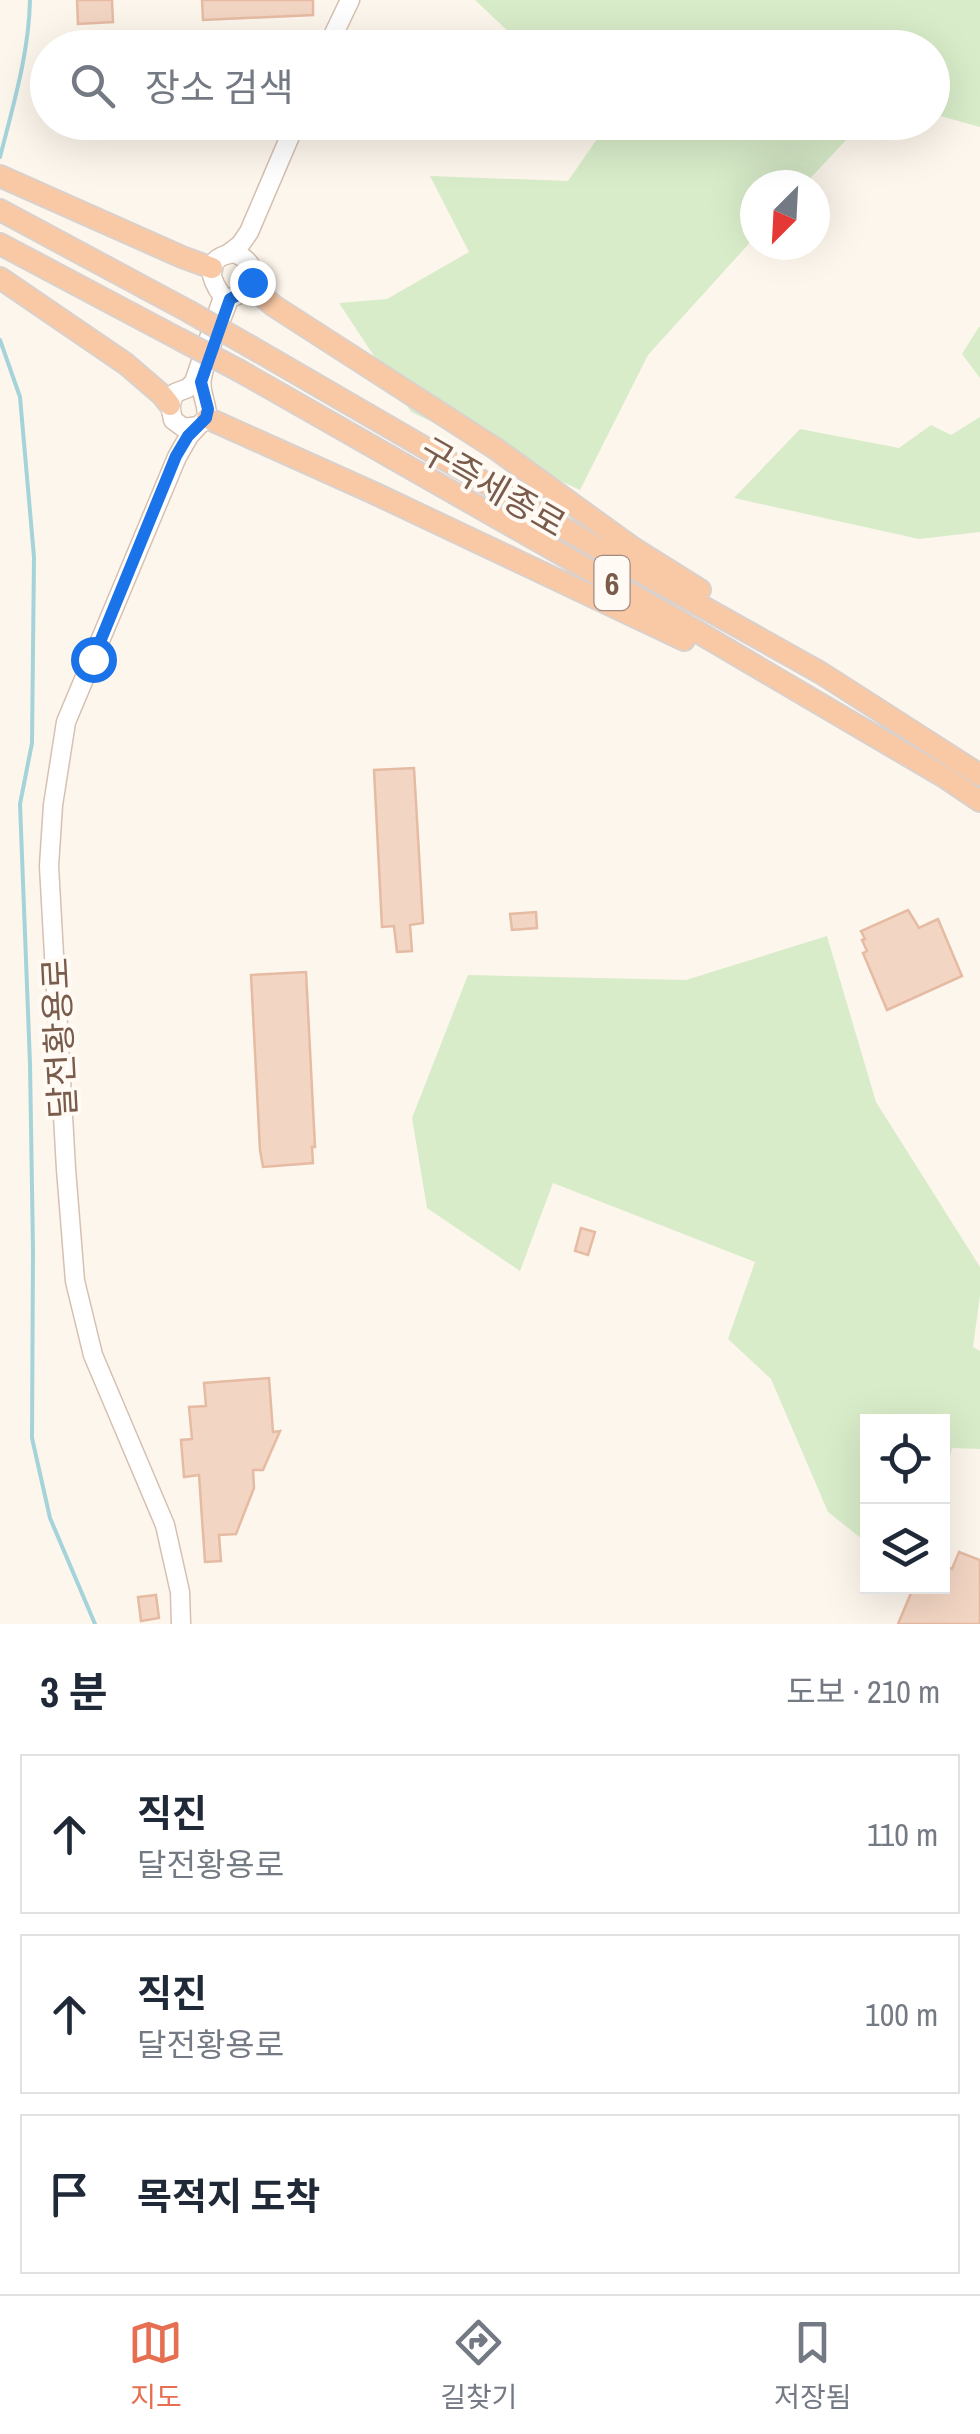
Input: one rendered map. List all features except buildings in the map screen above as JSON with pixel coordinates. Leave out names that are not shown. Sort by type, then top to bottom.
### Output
[{"type":"highway","points":[[0,176],[220,261]]},
{"type":"highway","name":"구즉세종로","points":[[0,210],[252,347],[821,673],[980,774]]},
{"type":"highway","name":"구즉세종로","points":[[0,244],[240,371],[696,631],[980,801]]},
{"type":"highway","points":[[0,278],[126,364],[162,395],[171,412]]},
{"type":"highway","points":[[250,286],[286,314],[496,450],[633,548],[784,638],[884,714]]},
{"type":"highway","points":[[202,422],[376,494],[664,629],[850,733],[946,778]]},
{"type":"main road","points":[[336,30],[350,0]]},
{"type":"main road","points":[[176,456],[179,433],[171,412],[176,393],[194,382],[223,296],[211,277],[220,261],[240,246],[249,232],[288,140]]},
{"type":"main road","points":[[176,456],[208,409],[201,382],[230,299],[250,286],[253,272],[246,250],[249,232]]},
{"type":"main road","points":[[220,261],[234,253],[250,263]]},
{"type":"main road","points":[[171,412],[184,428],[202,422]]},
{"type":"main road","name":"달전황용로","points":[[176,456],[66,722],[52,805],[49,866],[75,1280],[94,1356],[166,1525],[178,1580],[181,1624]]},
{"type":"green space","points":[[475,0],[980,0],[980,127],[950,119],[950,30],[507,30]]},
{"type":"green space","points":[[596,140],[846,140],[818,170],[740,170],[740,254],[648,355],[580,490],[411,412],[339,303],[387,299],[469,252],[430,176],[568,181]]},
{"type":"green space","points":[[980,327],[980,378],[962,354]]},
{"type":"green space","points":[[980,417],[980,532],[919,539],[734,498],[800,429],[899,448],[931,425],[951,435]]},
{"type":"green space","points":[[827,936],[876,1102],[980,1267],[973,1347],[980,1351],[980,1449],[952,1448],[950,1457],[950,1414],[860,1414],[860,1537],[828,1512],[771,1379],[728,1339],[755,1262],[553,1183],[520,1271],[427,1208],[412,1118],[468,975],[686,980]]},
{"type":"waterway","points":[[0,157],[23,60],[30,0]]},
{"type":"waterway","points":[[0,340],[20,397],[34,557],[32,743],[20,804],[30,1064],[32,1438],[50,1518],[95,1624]]},
{"type":"route","points":[[93,659],[176,456],[206,418],[208,409],[201,382],[230,299],[247,290],[252,282]]}]
